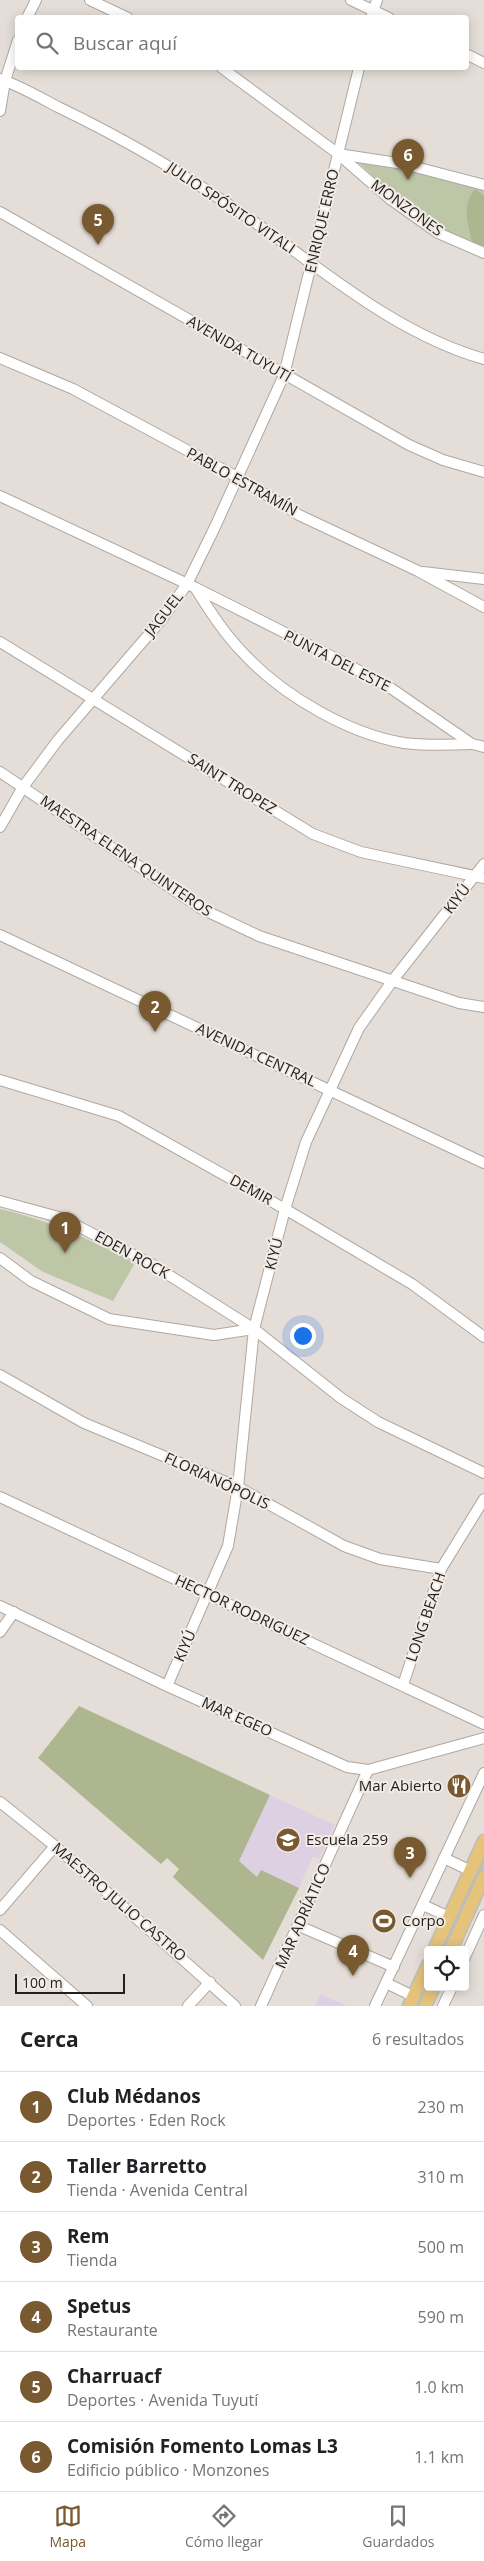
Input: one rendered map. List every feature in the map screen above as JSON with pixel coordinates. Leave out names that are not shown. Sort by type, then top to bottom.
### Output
[{"type":"main road","points":[[436,1946],[484,1841]]},
{"type":"main road","points":[[453,1946],[484,1877]]},
{"type":"main road","points":[[411,2001],[424,1973]]},
{"type":"main road","points":[[426,2003],[432,1991]]},
{"type":"street","points":[[28,15],[36,0]]},
{"type":"street","points":[[90,0],[122,15]]},
{"type":"street","points":[[351,0],[372,14],[377,0]]},
{"type":"street","points":[[0,111],[2,80],[15,48]]},
{"type":"street","points":[[469,56],[484,63]]},
{"type":"street","name":"MONZONES","points":[[225,70],[337,153],[390,199],[438,234],[484,253]]},
{"type":"street","name":"ENRIQUE ERRO","points":[[284,374],[358,70]]},
{"type":"street","name":"JULIO SPÓSITO VITALI","points":[[2,80],[155,157],[230,204],[350,291],[408,327],[460,352],[484,359]]},
{"type":"street","name":"MONZONES","points":[[337,153],[404,164],[484,185]]},
{"type":"street","name":"AVENIDA TUYUTÍ","points":[[0,212],[409,445],[443,460],[484,472]]},
{"type":"street","name":"PABLO ESTRAMÍN","points":[[0,358],[73,389],[237,477],[299,515],[418,571],[484,607]]},
{"type":"street","name":"JAGUEL","points":[[0,826],[23,787],[58,740],[191,586],[237,477],[284,374]]},
{"type":"street","name":"PUNTA DEL ESTE","points":[[0,496],[191,586],[392,689],[472,744]]},
{"type":"street","points":[[418,571],[484,579]]},
{"type":"street","name":"PUNTA DEL ESTE","points":[[191,586],[220,626],[246,657],[278,684],[316,709],[358,730],[403,743],[440,746],[472,744],[484,747]]},
{"type":"street","name":"SAINT TROPEZ","points":[[0,642],[313,834],[361,852],[480,877]]},
{"type":"street","name":"MAESTRA ELENA QUINTEROS","points":[[0,772],[202,909],[259,936],[459,1003],[484,1007]]},
{"type":"street","name":"KIYÚ","points":[[167,1686],[228,1546],[238,1487],[254,1329],[306,1142],[358,1028],[393,980],[480,877],[484,864]]},
{"type":"street","name":"AVENIDA CENTRAL","points":[[0,935],[484,1163]]},
{"type":"street","name":"DEMIR","points":[[0,1080],[119,1116],[286,1209],[412,1284],[484,1337]]},
{"type":"street","name":"EDEN ROCK","points":[[0,1200],[62,1218],[154,1266],[254,1329],[341,1398],[378,1422],[484,1473]]},
{"type":"street","points":[[0,1258],[31,1281],[109,1319],[214,1335],[254,1329]]},
{"type":"street","name":"FLORIANÓPOLIS","points":[[0,1375],[84,1423],[238,1487],[344,1546],[380,1560],[441,1569]]},
{"type":"street","name":"HECTOR RODRIGUEZ","points":[[0,1497],[484,1724]]},
{"type":"street","name":"LONG BEACH","points":[[403,1685],[441,1569],[484,1499]]},
{"type":"street","name":"MAR EGEO","points":[[0,1606],[167,1686],[347,1767],[368,1770],[484,1738]]},
{"type":"street","points":[[0,1632],[14,1612]]},
{"type":"street","name":"MAR ADRÍATICO","points":[[261,2006],[299,1926],[368,1770]]},
{"type":"street","points":[[375,2006],[484,1773]]},
{"type":"street","name":"MAESTRO JULIO CASTRO","points":[[0,1802],[55,1846],[235,2006]]},
{"type":"street","points":[[0,1910],[55,1846]]},
{"type":"street","points":[[444,1858],[470,1871]]},
{"type":"street","points":[[423,1905],[449,1917]]},
{"type":"street","points":[[469,1948],[484,1915]]},
{"type":"street","points":[[299,1926],[394,1967]]},
{"type":"street","points":[[0,1930],[87,2006]]},
{"type":"street","points":[[188,2006],[210,1982]]},
{"type":"street","points":[[386,1983],[411,2001]]},
{"type":"street","points":[[426,2003],[442,2006],[450,1991]]},
{"type":"shaded area","name":"Escuela 259","points":[[270,1795],[335,1825],[319,1859],[313,1856],[299,1888],[261,1870],[258,1877],[239,1861]]},
{"type":"shaded area","points":[[321,1994],[347,2006],[315,2006]]},
{"type":"green space","points":[[359,163],[417,172],[484,190],[484,250],[439,232],[400,202]]},
{"type":"green space","points":[[475,189],[484,196],[484,246],[472,242],[468,221],[468,202]]},
{"type":"green space","points":[[0,1209],[36,1219],[69,1232],[135,1263],[113,1301],[43,1272],[0,1242]]},
{"type":"green space","points":[[79,1706],[270,1795],[239,1861],[257,1877],[261,1870],[299,1888],[263,1960],[173,1877],[179,1869],[167,1858],[161,1864],[38,1758]]},
{"type":"green space","points":[[484,1851],[484,1868],[448,1946],[441,1946]]},
{"type":"place","name":"Comisión Fomento Lomas L3","points":[[408,180]]},
{"type":"place","name":"Charruacf","points":[[98,245]]},
{"type":"place","name":"Taller Barretto","points":[[155,1032]]},
{"type":"place","name":"Club Médanos","points":[[65,1253]]},
{"type":"place","name":"Mar Abierto","points":[[459,1786]]},
{"type":"place","name":"Escuela 259","points":[[288,1840]]},
{"type":"place","name":"Rem","points":[[410,1878]]},
{"type":"place","name":"Corpo","points":[[384,1921]]},
{"type":"place","name":"Spetus","points":[[353,1976]]}]
